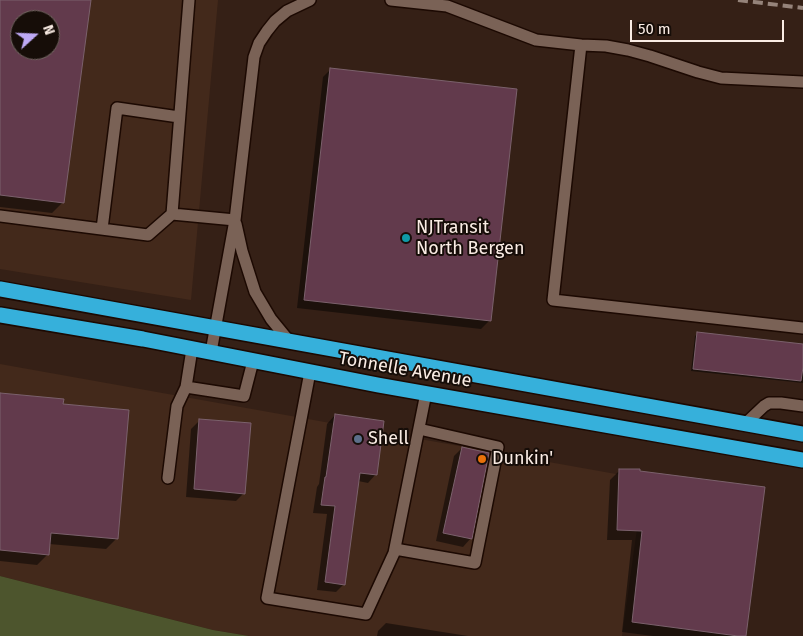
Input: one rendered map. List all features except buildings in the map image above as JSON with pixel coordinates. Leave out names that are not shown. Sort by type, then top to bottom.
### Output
[{"type":"highway","name":"Tonnelle Avenue","points":[[0,289],[803,434]]},
{"type":"highway","name":"Tonnelle Avenue","points":[[0,315],[803,460]]},
{"type":"lane","points":[[0,216],[148,235],[172,214],[189,0]]},
{"type":"lane","points":[[211,352],[235,220],[254,57],[266,31],[275,21],[287,11],[310,0]]},
{"type":"lane","points":[[391,0],[447,6],[536,40],[606,46],[628,50],[721,78],[803,82]]},
{"type":"lane","points":[[581,45],[553,300],[803,328]]},
{"type":"lane","points":[[102,229],[117,108],[179,117]]},
{"type":"lane","points":[[172,214],[235,220]]},
{"type":"lane","points":[[235,220],[255,292],[271,320],[289,341]]},
{"type":"lane","points":[[168,478],[177,406],[186,388],[192,349]]},
{"type":"lane","points":[[186,388],[244,396],[253,361]]},
{"type":"lane","points":[[310,372],[267,598],[366,614],[394,554],[426,393]]},
{"type":"lane","points":[[746,423],[769,403],[803,406]]},
{"type":"lane","points":[[395,549],[475,563],[498,447],[419,429]]},
{"type":"shaded area","points":[[0,0],[218,0],[191,300],[0,269]]},
{"type":"shaded area","points":[[0,364],[644,479],[622,636],[249,636],[213,630],[0,576]]},
{"type":"green space","points":[[0,576],[213,630],[249,636],[0,636]]},
{"type":"railway","points":[[738,0],[803,8]]},
{"type":"place","name":"NJTransit North Bergen","points":[[406,238]]},
{"type":"place","name":"Shell","points":[[358,439]]},
{"type":"place","name":"Dunkin'","points":[[482,459]]}]
